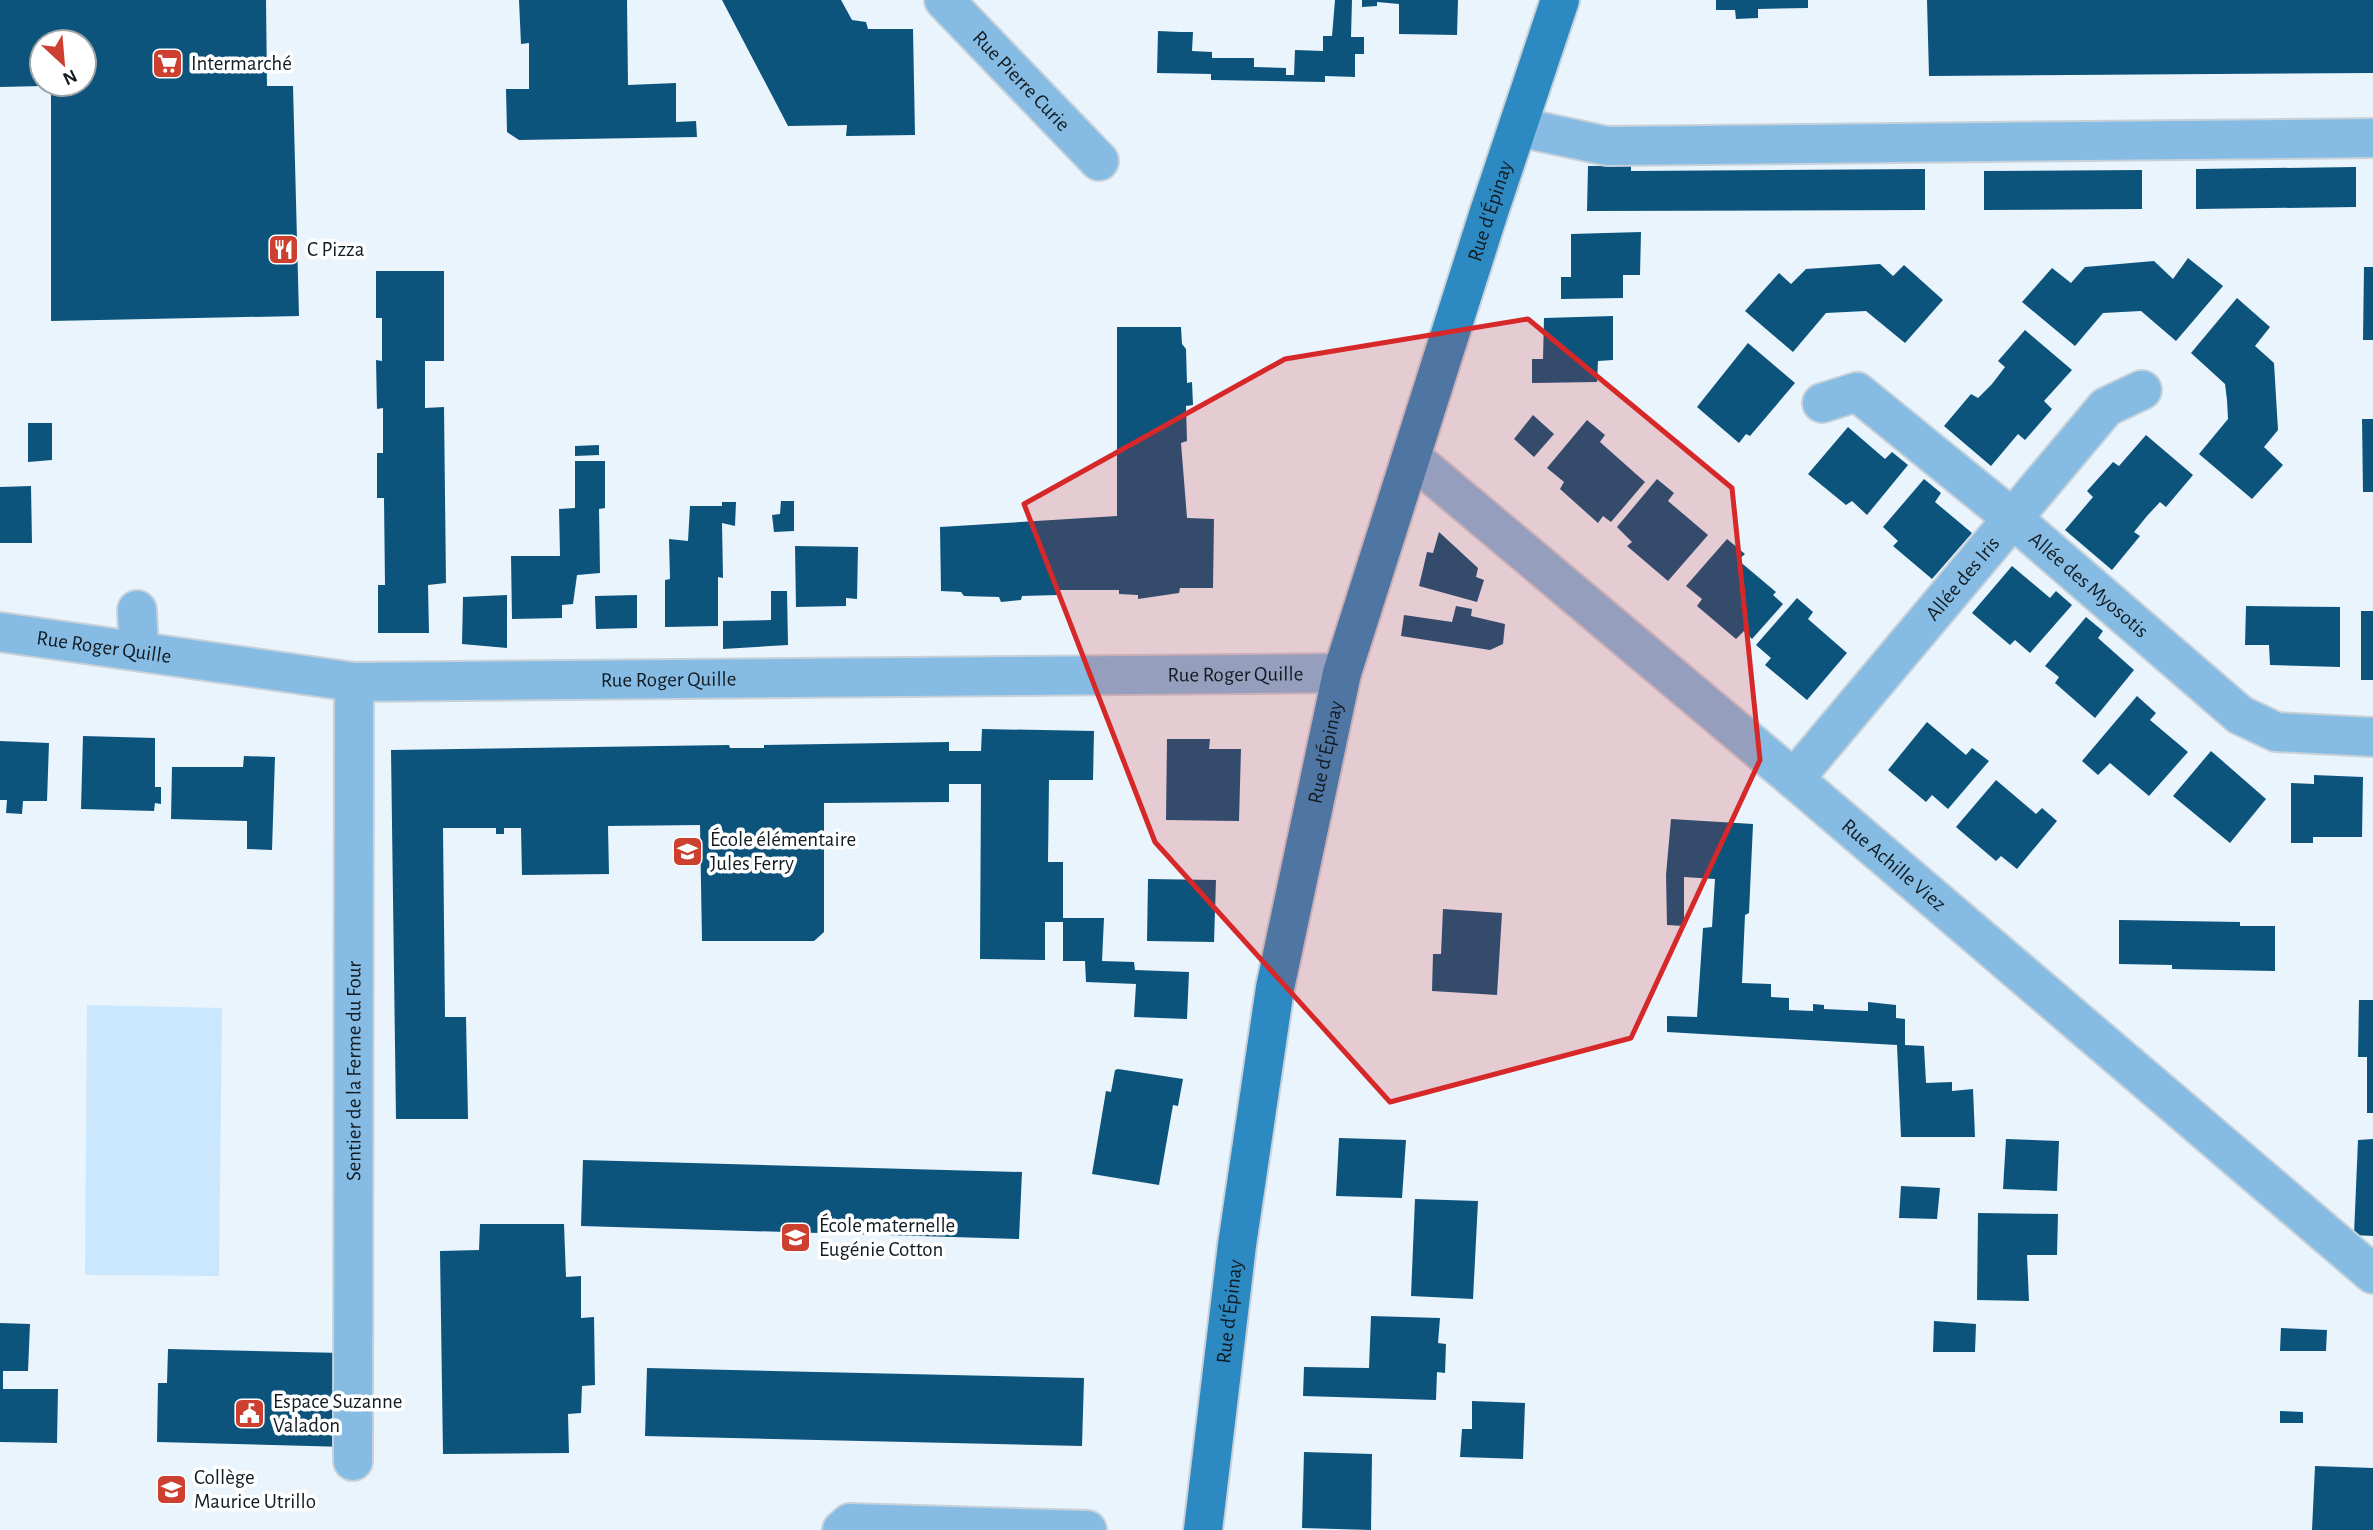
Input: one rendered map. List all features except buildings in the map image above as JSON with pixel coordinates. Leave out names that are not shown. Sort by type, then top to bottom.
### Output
[{"type":"main road","name":"Rue d'Épinay","points":[[1203,1530],[1237,1245],[1275,988],[1342,673],[1560,0]]},
{"type":"street","name":"Rue Pierre Curie","points":[[944,0],[1099,161]]},
{"type":"street","points":[[1518,127],[1607,146],[2373,138]]},
{"type":"street","name":"Allée des Iris","points":[[1794,779],[2106,407],[2141,390]]},
{"type":"street","name":"Allée des Myosotis","points":[[1822,402],[1857,392],[2012,518],[2240,715],[2276,732],[2373,737]]},
{"type":"street","name":"Rue Achille Viez","points":[[1411,457],[1794,779],[2373,1274]]},
{"type":"street","points":[[136,610],[139,652]]},
{"type":"street","name":"Rue Roger Quille","points":[[0,632],[354,682],[1342,673]]},
{"type":"street","name":"Sentier de la Ferme du Four","points":[[353,1461],[354,682]]},
{"type":"street","points":[[842,1530],[849,1523],[1087,1530]]},
{"type":"highlighted area","points":[[1528,319],[1732,488],[1760,760],[1631,1038],[1390,1102],[1155,842],[1024,504],[1285,359]]},
{"type":"shaded area","points":[[87,1005],[222,1008],[219,1276],[85,1275]]},
{"type":"place","name":"Intermarché","points":[[168,63]]},
{"type":"place","name":"C Pizza","points":[[284,249]]},
{"type":"place","name":"École élémentaire Jules Ferry","points":[[687,851]]},
{"type":"place","name":"École maternelle Eugénie Cotton","points":[[796,1237]]},
{"type":"place","name":"Espace Suzanne Valadon","points":[[250,1413]]},
{"type":"place","name":"Collège Maurice Utrillo","points":[[171,1489]]}]
